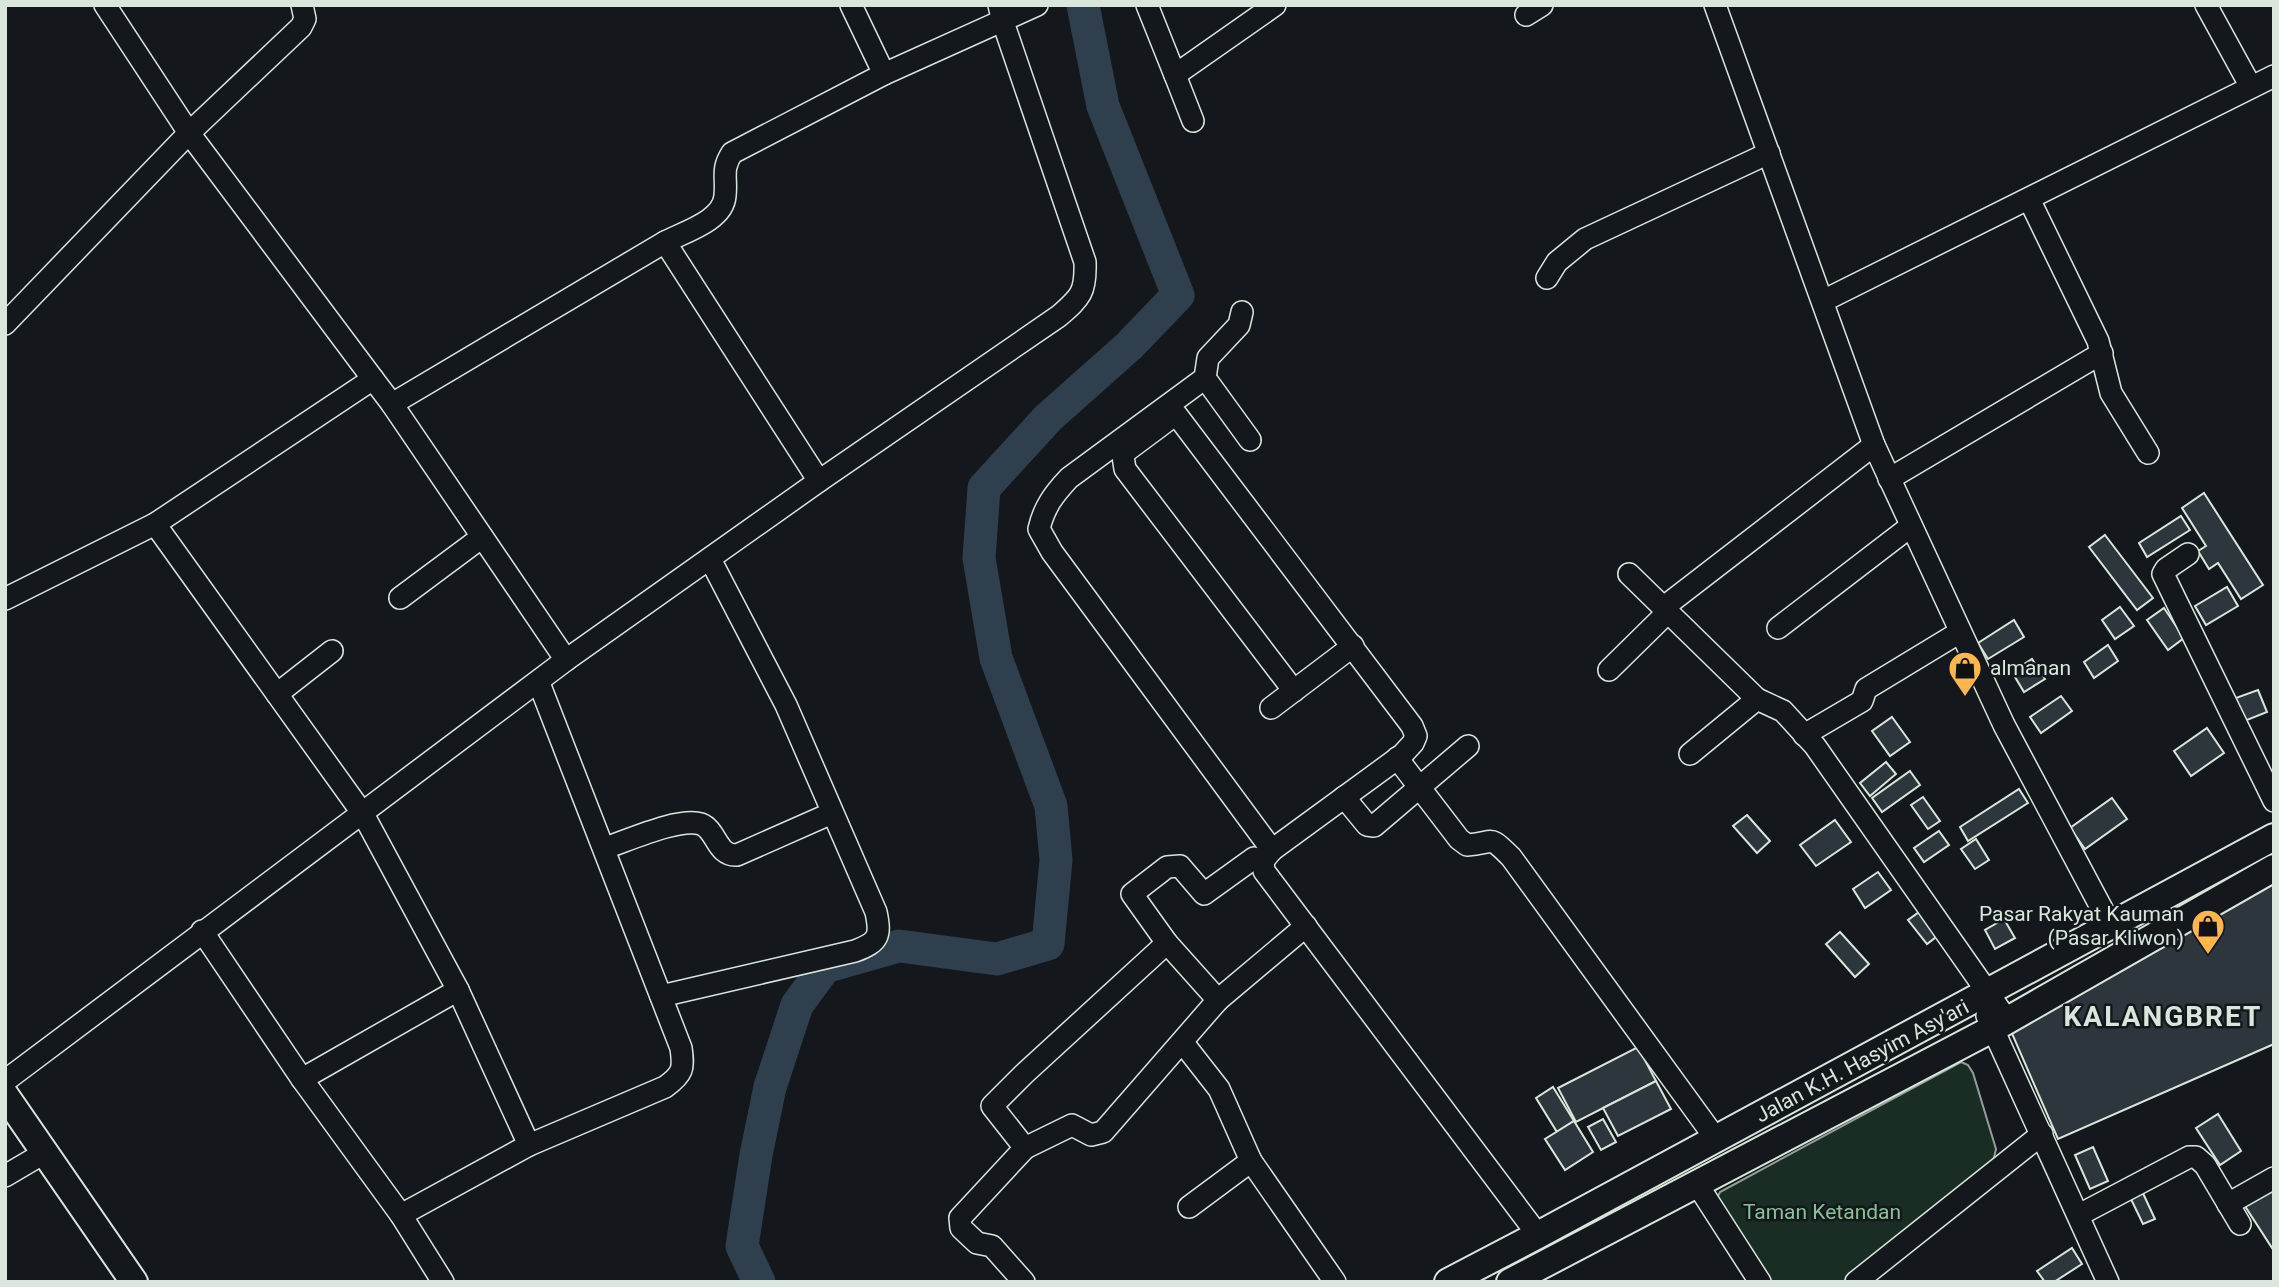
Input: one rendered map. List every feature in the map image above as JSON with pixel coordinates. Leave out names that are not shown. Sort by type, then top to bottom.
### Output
[{"type":"main road","name":"Jalan K.H. Hasyim Asy'ari","points":[[1448,1282],[1538,1236],[2274,837]]},
{"type":"main road","name":"Jalan K.H. Hasyim Asy'ari","points":[[1510,1282],[2001,1024],[2274,868]]},
{"type":"main road","points":[[5,1095],[134,1282]]},
{"type":"street","points":[[105,5],[189,133],[392,404],[566,660]]},
{"type":"street","points":[[5,324],[189,133],[301,27],[306,19],[302,5]]},
{"type":"street","points":[[851,5],[884,74]]},
{"type":"street","points":[[1147,5],[1194,121]]},
{"type":"street","points":[[1175,75],[1275,5]]},
{"type":"street","points":[[1715,5],[1874,445],[2004,725],[2110,924]]},
{"type":"street","points":[[2206,5],[2251,87]]},
{"type":"street","points":[[392,404],[665,242],[707,221],[719,210],[725,199],[724,166],[732,153],[1001,14],[1034,6]]},
{"type":"street","points":[[5,1081],[201,931],[363,814],[566,660],[1059,316],[1075,302],[1085,284],[1085,262],[1001,14]]},
{"type":"street","points":[[1823,301],[2274,76]]},
{"type":"street","points":[[1548,278],[1557,262],[1585,239],[1769,153]]},
{"type":"street","points":[[2029,199],[2102,353],[2112,393],[2148,453]]},
{"type":"street","points":[[665,242],[819,481]]},
{"type":"street","points":[[1242,312],[1239,325],[1208,358],[1205,378],[1125,452],[1125,469],[1294,691]]},
{"type":"street","points":[[1889,479],[2102,353]]},
{"type":"street","points":[[1205,378],[1250,440]]},
{"type":"street","points":[[5,599],[155,524],[373,379]]},
{"type":"street","points":[[1173,409],[1353,646],[1412,726],[1416,736],[1413,743],[1397,758],[1267,855],[1254,858],[1204,894],[1181,866],[1167,867],[1132,894],[1167,943],[1218,1000]]},
{"type":"street","points":[[1173,409],[1069,478],[1043,512],[1039,529],[1052,552],[1267,855],[1264,871],[1538,1236]]},
{"type":"street","points":[[1609,670],[1667,609],[1874,445]]},
{"type":"street","points":[[155,524],[363,814],[458,990],[529,1145]]},
{"type":"street","points":[[1778,628],[1911,526]]},
{"type":"street","points":[[400,598],[482,537]]},
{"type":"street","points":[[2188,554],[2163,574],[2274,801]]},
{"type":"street","points":[[661,996],[855,951],[870,946],[879,929],[876,912],[786,705],[710,559]]},
{"type":"street","points":[[1629,574],[1757,699],[1783,711],[1851,796],[2001,1024],[2042,1134],[2108,1282]]},
{"type":"street","points":[[1804,735],[1862,701],[1867,689],[1960,632]]},
{"type":"street","points":[[1271,708],[1353,646]]},
{"type":"street","points":[[277,694],[332,651]]},
{"type":"street","points":[[401,1215],[529,1145],[665,1087],[677,1079],[683,1065],[681,1048],[605,848],[538,683]]},
{"type":"street","points":[[1690,754],[1757,699]]},
{"type":"street","points":[[1344,797],[1370,827],[1421,788],[1468,746]]},
{"type":"street","points":[[1397,758],[1460,839],[1467,845],[1489,839],[1495,841],[1511,857],[1716,1139]]},
{"type":"street","points":[[605,848],[680,824],[697,823],[706,827],[723,850],[730,855],[737,855],[832,813]]},
{"type":"street","points":[[1024,1282],[992,1246],[977,1243],[961,1228],[960,1218],[1025,1148],[1072,1125],[1091,1135],[1103,1132],[1218,1000],[1306,926]]},
{"type":"street","points":[[201,931],[302,1079],[401,1215],[443,1282]]},
{"type":"street","points":[[1025,1148],[992,1106],[1167,943]]},
{"type":"street","points":[[302,1079],[458,990]]},
{"type":"street","points":[[1183,1042],[1219,1089],[1251,1161],[1335,1282]]},
{"type":"street","points":[[1856,1282],[2042,1134]]},
{"type":"street","points":[[5,1176],[44,1153]]},
{"type":"street","points":[[2079,1216],[2189,1157],[2196,1157],[2206,1165],[2240,1224]]},
{"type":"street","points":[[1189,1207],[1251,1161]]},
{"type":"street","points":[[2228,1204],[2274,1178]]},
{"type":"street","points":[[1697,1184],[1760,1282]]},
{"type":"green space","name":"Taman Ketandan","points":[[1961,1062],[1968,1065],[1973,1073],[1996,1149],[1992,1166],[1843,1282],[1767,1282],[1716,1200],[1720,1192]]},
{"type":"building","points":[[2204,493],[2263,585],[2241,599],[2218,563],[2209,569],[2198,551],[2206,546],[2182,508]]},
{"type":"building","points":[[2181,516],[2190,530],[2147,557],[2139,543]]},
{"type":"building","points":[[2105,535],[2153,598],[2137,610],[2089,547]]},
{"type":"building","points":[[2227,587],[2238,606],[2206,625],[2195,606]]},
{"type":"building","points":[[2120,607],[2134,626],[2115,639],[2102,620]]},
{"type":"building","points":[[2164,608],[2184,638],[2168,650],[2147,620]]},
{"type":"building","points":[[2014,620],[2024,637],[1988,659],[1978,643]]},
{"type":"building","points":[[2108,645],[2118,661],[2094,678],[2084,662]]},
{"type":"building","points":[[2032,659],[2045,679],[2024,692],[2012,672]]},
{"type":"building","points":[[2258,690],[2267,712],[2242,722],[2233,699]]},
{"type":"building","points":[[2061,696],[2072,711],[2041,733],[2030,717]]},
{"type":"building","points":[[1892,717],[1910,742],[1890,756],[1872,731]]},
{"type":"building","points":[[2207,728],[2224,753],[2191,776],[2174,751]]},
{"type":"building","points":[[1886,762],[1896,774],[1870,796],[1860,783]]},
{"type":"building","points":[[1910,771],[1920,785],[1882,812],[1872,798]]},
{"type":"building","points":[[2019,789],[2028,803],[1968,841],[1960,827]]},
{"type":"building","points":[[1923,797],[1940,821],[1928,829],[1911,805]]},
{"type":"building","points":[[2112,798],[2127,819],[2085,849],[2070,828]]},
{"type":"building","points":[[1747,815],[1770,841],[1757,853],[1733,826]]},
{"type":"building","points":[[1835,820],[1851,842],[1816,866],[1800,845]]},
{"type":"building","points":[[1939,831],[1949,845],[1924,862],[1914,848]]},
{"type":"building","points":[[1976,839],[1989,860],[1975,869],[1961,849]]},
{"type":"building","points":[[1878,872],[1891,890],[1865,908],[1853,889]]},
{"type":"building","name":"Pasar Rakyat Kauman (Pasar Kliwon)","points":[[2274,883],[2274,1044],[2058,1139],[2010,1029]]},
{"type":"building","points":[[1922,910],[1940,934],[1927,944],[1908,920]]},
{"type":"building","points":[[2004,919],[2015,938],[1995,949],[1985,930]]},
{"type":"building","points":[[1840,932],[1869,964],[1855,977],[1826,944]]},
{"type":"building","points":[[1638,1047],[1656,1081],[1576,1122],[1558,1088]]},
{"type":"building","points":[[1656,1081],[1671,1109],[1618,1136],[1603,1108]]},
{"type":"building","points":[[1553,1087],[1574,1121],[1557,1132],[1536,1098]]},
{"type":"building","points":[[2218,1114],[2241,1151],[2220,1165],[2196,1128]]},
{"type":"building","points":[[1603,1119],[1616,1142],[1601,1150],[1588,1127]]},
{"type":"building","points":[[1574,1121],[1593,1152],[1565,1170],[1545,1139]]},
{"type":"building","points":[[2093,1147],[2108,1181],[2090,1189],[2075,1155]]},
{"type":"building","points":[[2274,1185],[2274,1251],[2243,1203]]},
{"type":"building","points":[[2141,1189],[2155,1219],[2143,1224],[2129,1195]]},
{"type":"building","points":[[2072,1248],[2082,1264],[2054,1282],[2045,1282],[2037,1271]]},
{"type":"waterway","points":[[759,1282],[742,1246],[770,1087],[797,1005],[825,967],[899,946],[997,959],[1048,944],[1056,860],[1051,806],[996,658],[979,558],[984,488],[1048,418],[1129,346],[1178,295],[1103,106],[1083,5]]},
{"type":"place","name":"almanan","points":[[1965,698]]},
{"type":"place","name":"Pasar Rakyat Kauman (Pasar Kliwon)","points":[[2208,956]]},
{"type":"district","name":"KALANGBRET","points":[[2163,1016]]}]
